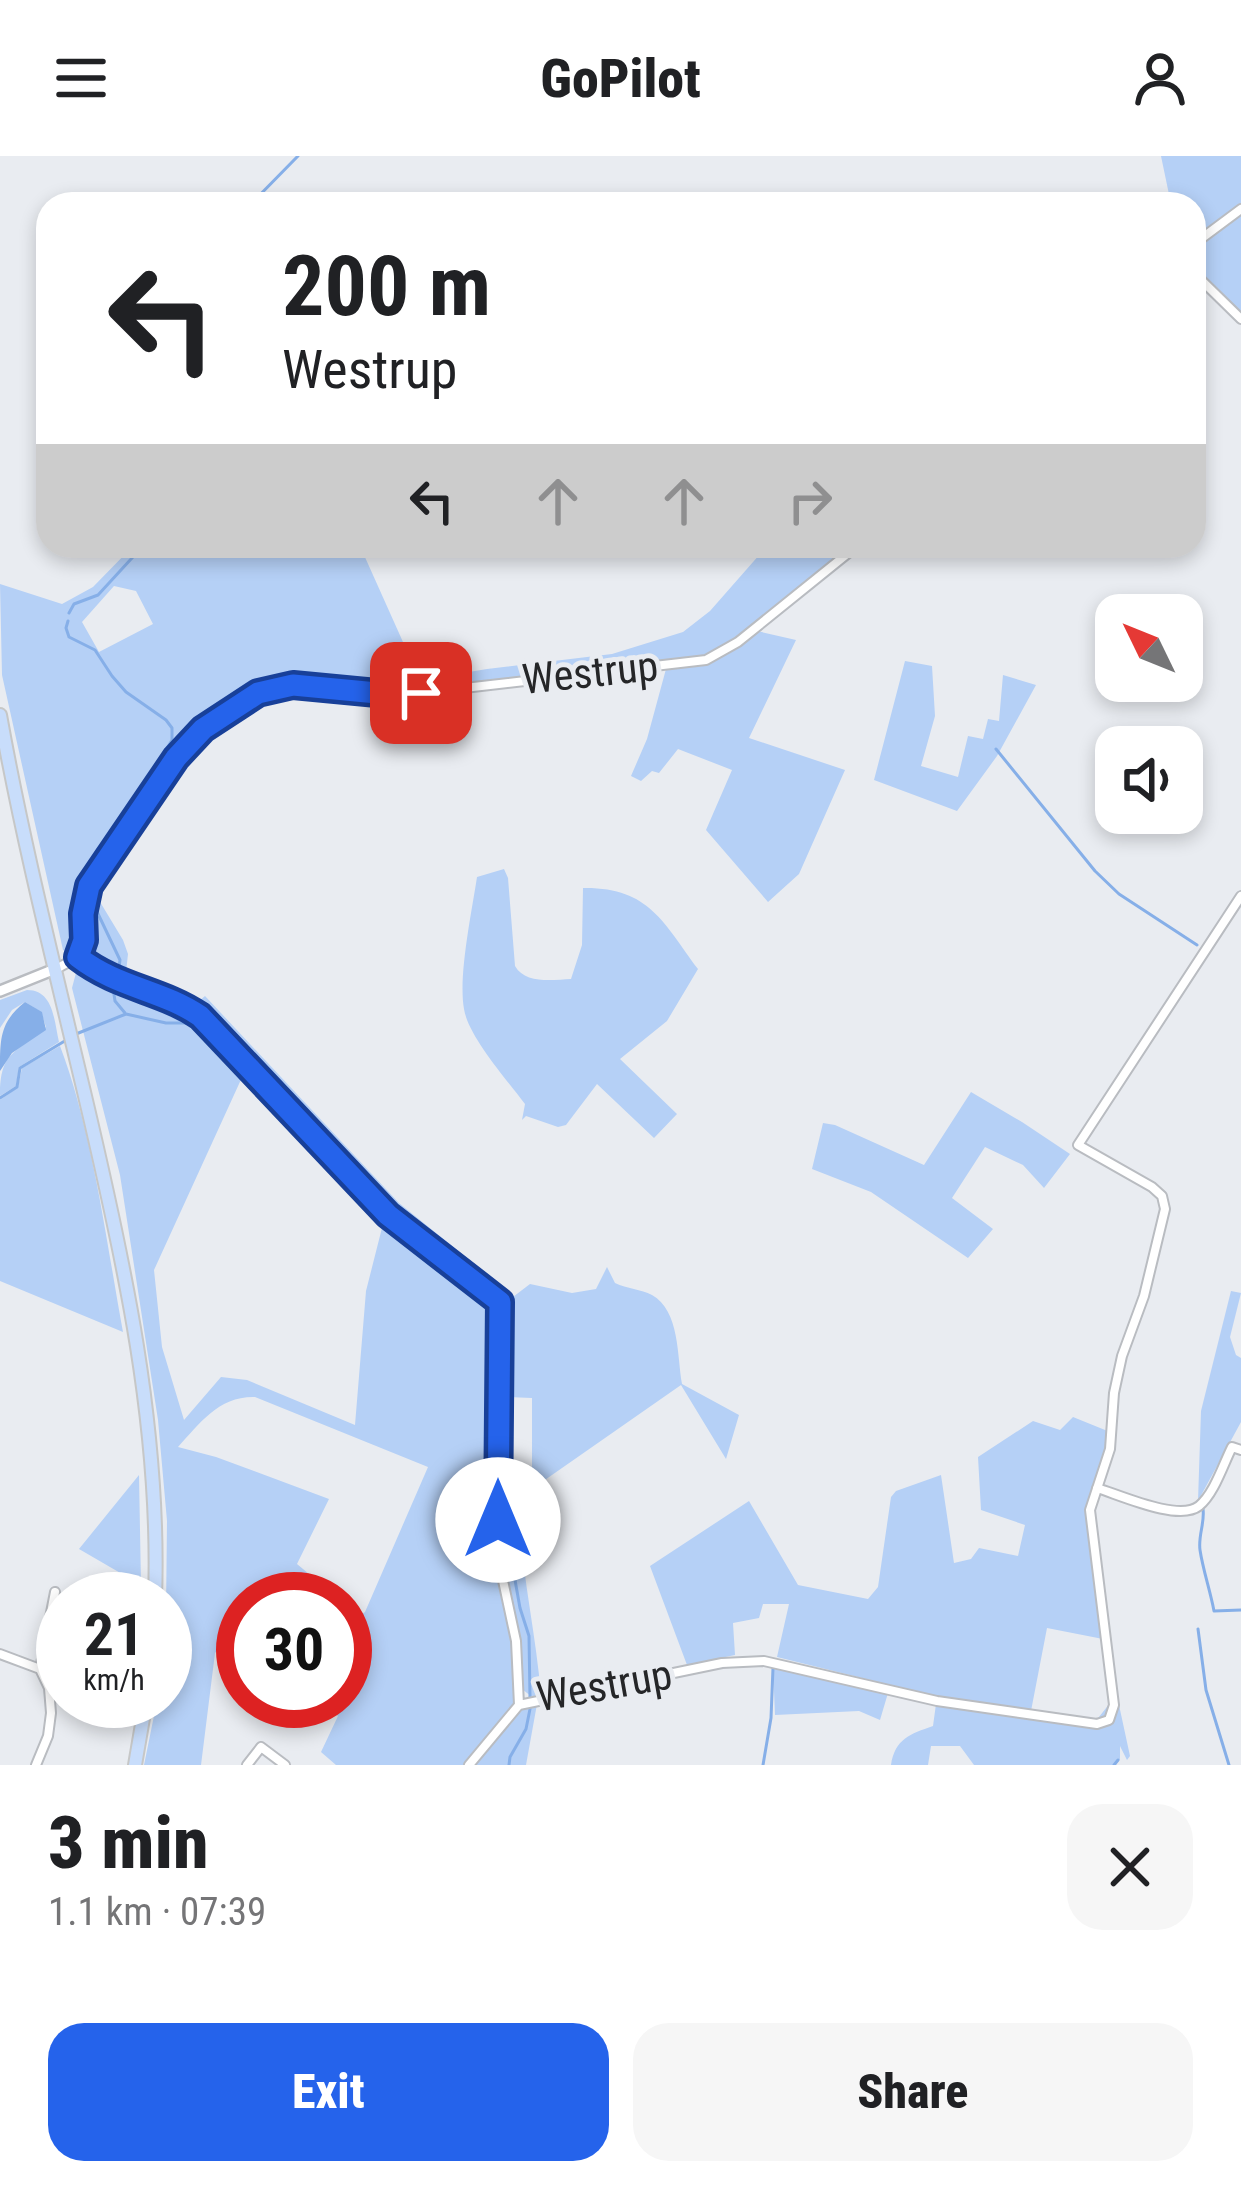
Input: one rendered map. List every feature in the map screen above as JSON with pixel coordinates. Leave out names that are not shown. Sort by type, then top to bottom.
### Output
[{"type":"main road","points":[[0,715],[20,821],[116,1228],[139,1354],[151,1464],[153,1572]]},
{"type":"main road","points":[[135,1765],[141,1728]]},
{"type":"street","points":[[1206,235],[1241,209]]},
{"type":"street","points":[[1206,285],[1241,319]]},
{"type":"street","name":"Westrup","points":[[842,558],[738,642],[706,660],[421,693],[293,685],[258,693],[203,729],[176,758],[89,886],[78,957],[111,979],[200,1016],[388,1215],[500,1302],[499,1562],[516,1641],[518,1705],[754,1660],[937,1701],[1103,1723],[1109,1720],[1114,1705],[1090,1520],[1110,1449],[1116,1380],[1144,1296],[1165,1209],[1162,1196],[1152,1187],[1078,1145],[1241,896]]},
{"type":"street","points":[[0,991],[78,957]]},
{"type":"street","points":[[1097,1488],[1186,1513],[1202,1504],[1232,1447],[1241,1450]]},
{"type":"street","points":[[0,1654],[36,1668]]},
{"type":"street","points":[[469,1765],[518,1705]]},
{"type":"street","points":[[36,1765],[49,1728]]},
{"type":"street","points":[[247,1765],[264,1748],[285,1765]]},
{"type":"shaded area","points":[[1161,156],[1241,156],[1241,206],[1206,231],[1206,192],[1168,192]]},
{"type":"shaded area","points":[[1241,216],[1241,316],[1206,282],[1206,241]]},
{"type":"shaded area","points":[[121,558],[365,558],[420,680],[612,654],[683,632],[710,611],[756,558],[839,558],[755,625],[702,659],[422,691],[292,683],[256,691],[201,727],[87,885],[81,940],[69,953],[63,950],[2,675],[0,584],[62,604],[93,587]],"holes":[[[114,586],[136,591],[153,624],[99,652],[82,622]]]},
{"type":"shaded area","points":[[757,631],[796,640],[749,738],[845,770],[799,874],[768,902],[706,830],[732,770],[678,749],[659,773],[652,771],[641,781],[631,776],[647,739],[666,669],[703,666]]},
{"type":"shaded area","points":[[905,661],[932,666],[935,716],[921,766],[958,777],[968,736],[983,739],[988,719],[999,721],[1003,675],[1036,685],[997,756],[957,811],[874,780]]},
{"type":"shaded area","points":[[504,869],[515,966],[525,976],[571,979],[582,945],[583,888],[624,894],[652,910],[698,969],[667,1021],[620,1059],[677,1114],[654,1138],[597,1084],[566,1125],[558,1127],[526,1116],[522,1120],[525,1104],[489,1058],[464,1009],[466,943],[477,877]]},
{"type":"shaded area","points":[[91,887],[123,940],[128,954],[125,981],[87,960],[85,914]]},
{"type":"shaded area","points":[[85,965],[111,981],[184,1009],[244,1073],[154,1270],[162,1347],[184,1420],[221,1377],[247,1380],[355,1425],[366,1291],[384,1220],[495,1306],[496,1561],[516,1660],[515,1697],[466,1765],[336,1765],[321,1752],[332,1728],[372,1728],[372,1596],[428,1467],[255,1397],[221,1406],[178,1447],[329,1499],[297,1564],[307,1572],[216,1572],[216,1652],[201,1765],[144,1765],[152,1728],[192,1728],[192,1572],[166,1572],[158,1420],[120,1175],[72,988],[77,969]]},
{"type":"shaded area","points":[[27,990],[48,1001],[59,1042],[19,1067],[16,1086],[0,1096],[7,1061],[46,1027],[41,1012],[25,1002],[12,1010],[0,1028],[0,1000]]},
{"type":"shaded area","points":[[205,996],[399,1203],[493,1279],[503,1295],[499,1300],[388,1214],[191,1008]]},
{"type":"shaded area","points":[[25,1002],[42,1012],[46,1030],[12,1053],[0,1071],[3,1032]]},
{"type":"shaded area","points":[[60,1046],[90,1150],[123,1332],[0,1281],[0,1100],[18,1087],[22,1068]]},
{"type":"shaded area","points":[[971,1092],[1070,1154],[1044,1188],[1023,1165],[985,1147],[952,1198],[993,1229],[968,1258],[871,1192],[812,1169],[823,1123],[924,1165]]},
{"type":"shaded area","points":[[607,1267],[615,1283],[652,1295],[668,1312],[682,1384],[739,1415],[726,1459],[681,1385],[519,1498],[516,1508],[541,1695],[532,1697],[522,1689],[501,1532],[504,1477],[532,1470],[532,1398],[505,1397],[505,1303],[530,1284],[572,1293],[596,1289]]},
{"type":"shaded area","points":[[1231,1291],[1241,1293],[1230,1337],[1241,1358],[1241,1422],[1198,1501],[1201,1411]]},
{"type":"shaded area","points":[[1073,1417],[1110,1432],[1089,1510],[1103,1639],[1047,1628],[1031,1711],[1095,1722],[1110,1703],[1115,1714],[1119,1705],[1127,1760],[1120,1746],[1116,1765],[974,1765],[960,1746],[931,1746],[928,1765],[891,1765],[905,1739],[933,1726],[936,1704],[970,1710],[974,1703],[777,1657],[789,1604],[763,1604],[759,1618],[733,1623],[735,1655],[687,1665],[650,1566],[749,1501],[798,1585],[868,1599],[878,1587],[891,1497],[941,1475],[954,1563],[971,1559],[979,1548],[1018,1556],[1025,1525],[981,1510],[978,1457],[1033,1421],[1060,1430]]},
{"type":"shaded area","points":[[139,1475],[141,1572],[119,1572],[79,1549]]},
{"type":"shaded area","points":[[773,1668],[888,1693],[880,1720],[859,1711],[775,1715]]},
{"type":"shaded area","points":[[537,1704],[526,1765],[473,1765],[520,1709]]},
{"type":"waterway","points":[[263,192],[298,156]]},
{"type":"waterway","points":[[69,613],[74,604],[98,595],[132,558]]},
{"type":"waterway","points":[[68,621],[69,637],[95,650],[126,692],[172,728],[172,740],[85,876],[83,888]]},
{"type":"waterway","points":[[996,749],[1095,871],[1119,894],[1197,945]]},
{"type":"waterway","points":[[91,899],[120,960],[118,974]]},
{"type":"waterway","points":[[113,988],[115,1001],[125,1013]]},
{"type":"waterway","points":[[76,1034],[126,1014],[190,1023]]},
{"type":"waterway","points":[[211,1020],[228,1028],[393,1206],[500,1292],[496,1298]]},
{"type":"waterway","points":[[0,1098],[17,1087],[20,1068],[68,1039]]},
{"type":"waterway","points":[[494,1302],[489,1311],[488,1505],[497,1515]]},
{"type":"waterway","points":[[1203,1509],[1200,1550],[1214,1611],[1241,1610]]},
{"type":"waterway","points":[[500,1518],[529,1636],[530,1697]]},
{"type":"waterway","points":[[1198,1629],[1206,1690],[1229,1765]]},
{"type":"waterway","points":[[763,1765],[773,1668]]},
{"type":"waterway","points":[[509,1765],[530,1709]]},
{"type":"waterway","points":[[1114,1765],[1118,1760]]},
{"type":"route","points":[[421,693],[293,685],[258,693],[203,729],[176,758],[89,886],[78,957],[111,979],[200,1016],[388,1215],[500,1302],[498,1520]]}]
